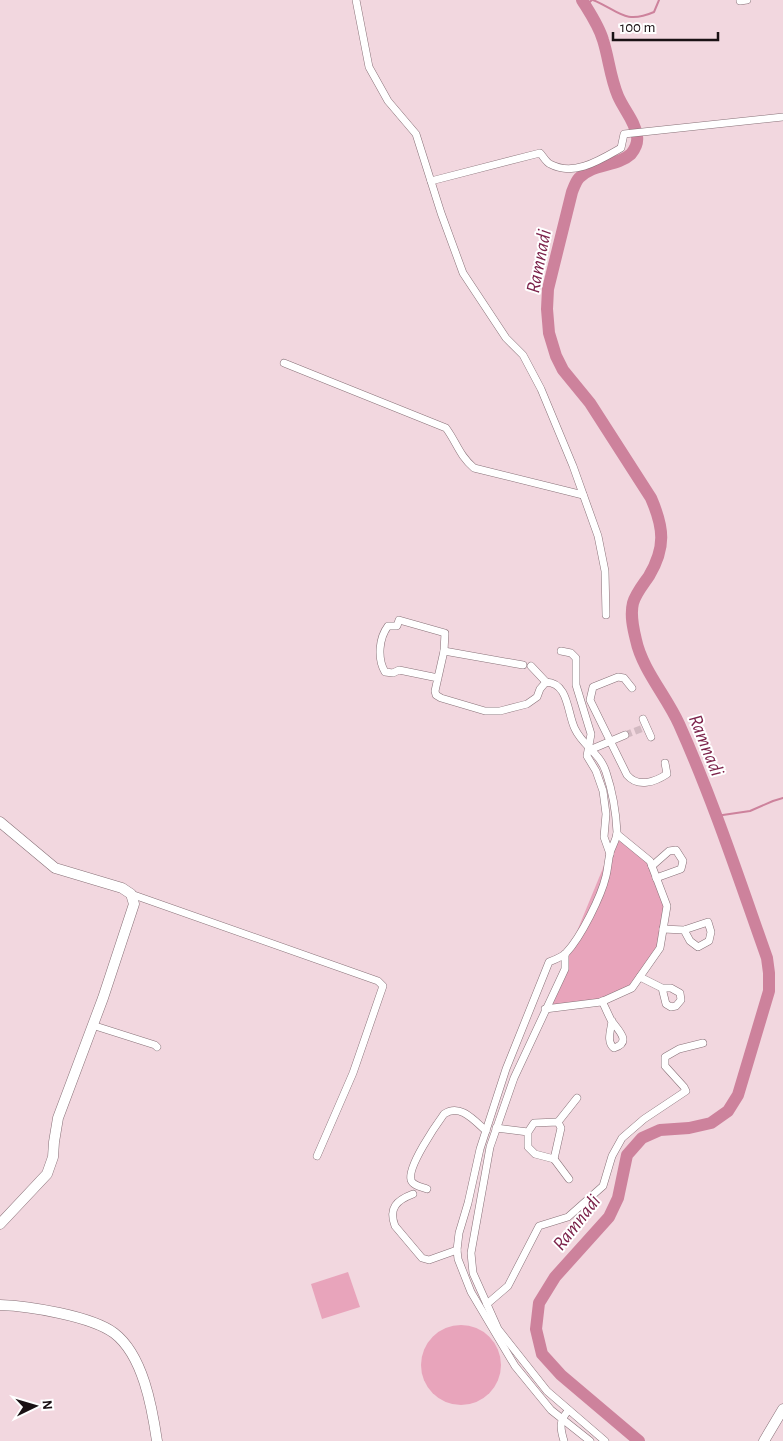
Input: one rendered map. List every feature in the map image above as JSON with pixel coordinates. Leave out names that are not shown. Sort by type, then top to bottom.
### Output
[{"type":"street","points":[[356,0],[369,67],[388,101],[416,134],[463,272],[506,338],[523,355],[541,389],[584,495],[598,536],[602,556],[606,615]]},
{"type":"street","points":[[431,181],[540,152],[549,164],[573,170],[601,160],[621,148],[624,134],[783,118]]},
{"type":"street","points":[[284,363],[446,428],[464,459],[474,468],[584,495]]},
{"type":"street","points":[[438,678],[399,670],[394,674],[385,672],[381,665],[380,654],[383,633],[388,626],[397,626],[399,620],[440,630],[445,633],[444,651],[438,678],[435,691],[436,695],[440,698],[485,711],[500,711],[527,704],[537,697],[540,689],[546,682]]},
{"type":"street","points":[[444,651],[523,665]]},
{"type":"street","points":[[561,651],[571,653],[576,658],[576,685],[591,734],[587,756],[596,772],[603,791],[606,814],[604,837],[610,854]]},
{"type":"street","points":[[531,666],[546,682],[552,682],[560,687],[565,696],[575,730],[582,741],[601,760],[606,771],[613,800],[617,834],[610,854],[606,877],[596,905],[565,954],[549,962],[506,1069],[486,1131],[459,1233],[457,1250],[464,1277],[486,1318],[516,1366],[551,1410],[590,1441]]},
{"type":"street","points":[[632,688],[624,678],[618,676],[593,687],[590,700],[631,780],[638,783],[648,782],[667,774],[665,763]]},
{"type":"street","points":[[643,719],[651,737]]},
{"type":"street","points":[[590,747],[625,736]]},
{"type":"street","points":[[0,822],[55,868],[122,888],[131,894],[378,982],[383,986],[353,1073],[318,1156]]},
{"type":"street","points":[[545,1008],[602,1001],[632,988],[660,948],[667,906],[652,866],[650,861],[617,834]]},
{"type":"street","points":[[652,866],[670,851],[676,850],[683,862],[681,869],[656,878]]},
{"type":"street","points":[[0,1224],[47,1174],[53,1157],[58,1118],[134,904],[131,894]]},
{"type":"street","points":[[663,928],[684,930]]},
{"type":"street","points":[[565,954],[565,969],[545,1008],[514,1078],[490,1147],[471,1253],[473,1273],[498,1329],[547,1391],[605,1441]]},
{"type":"street","points":[[640,977],[662,988]]},
{"type":"street","points":[[602,1001],[612,1021]]},
{"type":"street","points":[[92,1025],[157,1047]]},
{"type":"street","points":[[487,1304],[508,1286],[539,1226],[568,1217],[603,1186],[612,1156],[622,1138],[644,1119],[686,1091],[665,1066],[665,1057],[679,1049],[703,1043]]},
{"type":"street","points":[[569,1180],[554,1158],[535,1154],[528,1147],[528,1132],[534,1123],[558,1122],[577,1098]]},
{"type":"street","points":[[427,1189],[414,1184],[410,1179],[411,1172],[414,1163],[444,1114],[450,1110],[461,1111],[486,1131]]},
{"type":"street","points":[[554,1158],[561,1128],[558,1122]]},
{"type":"street","points":[[496,1128],[528,1132]]},
{"type":"street","points":[[413,1194],[396,1203],[392,1220],[395,1226],[422,1258],[428,1260],[457,1250]]},
{"type":"street","points":[[464,1277],[473,1273]]},
{"type":"street","points":[[0,1305],[67,1314],[114,1333],[126,1346],[137,1363],[153,1413],[157,1441]]},
{"type":"street","points":[[764,1441],[783,1409]]},
{"type":"street","points":[[564,1441],[561,1430],[562,1418],[568,1410]]},
{"type":"shaded area","points":[[617,834],[650,861],[667,906],[659,948],[632,988],[601,1002],[545,1009]]},
{"type":"shaded area","points":[[348,1272],[360,1307],[322,1319],[311,1284]]},
{"type":"shaded area","points":[[461,1325],[476,1328],[489,1337],[498,1350],[501,1365],[498,1380],[489,1393],[476,1402],[461,1405],[446,1402],[433,1393],[424,1380],[421,1365],[424,1350],[433,1337],[446,1328]]},
{"type":"waterway","name":"Ramnadi","points":[[582,0],[601,35],[615,89],[634,125],[637,141],[631,154],[619,161],[585,173],[575,184],[548,289],[549,333],[556,356],[563,370],[590,403],[651,498],[659,519],[661,546],[658,556],[633,603],[632,617],[635,635],[644,662],[679,724],[703,782],[767,958],[769,973],[769,991],[738,1095],[728,1111],[711,1123],[689,1128],[660,1130],[642,1138],[627,1155],[618,1198],[609,1217],[555,1277],[539,1303],[536,1329],[542,1354],[561,1375],[639,1441]]},
{"type":"waterway","name":"Ramnadi","points":[[585,6],[592,0]]},
{"type":"waterway","points":[[593,0],[628,17],[644,16],[654,12],[659,0]]},
{"type":"waterway","points":[[716,816],[750,811],[783,798]]},
{"type":"tunnel","points":[[625,735],[646,727]]}]
